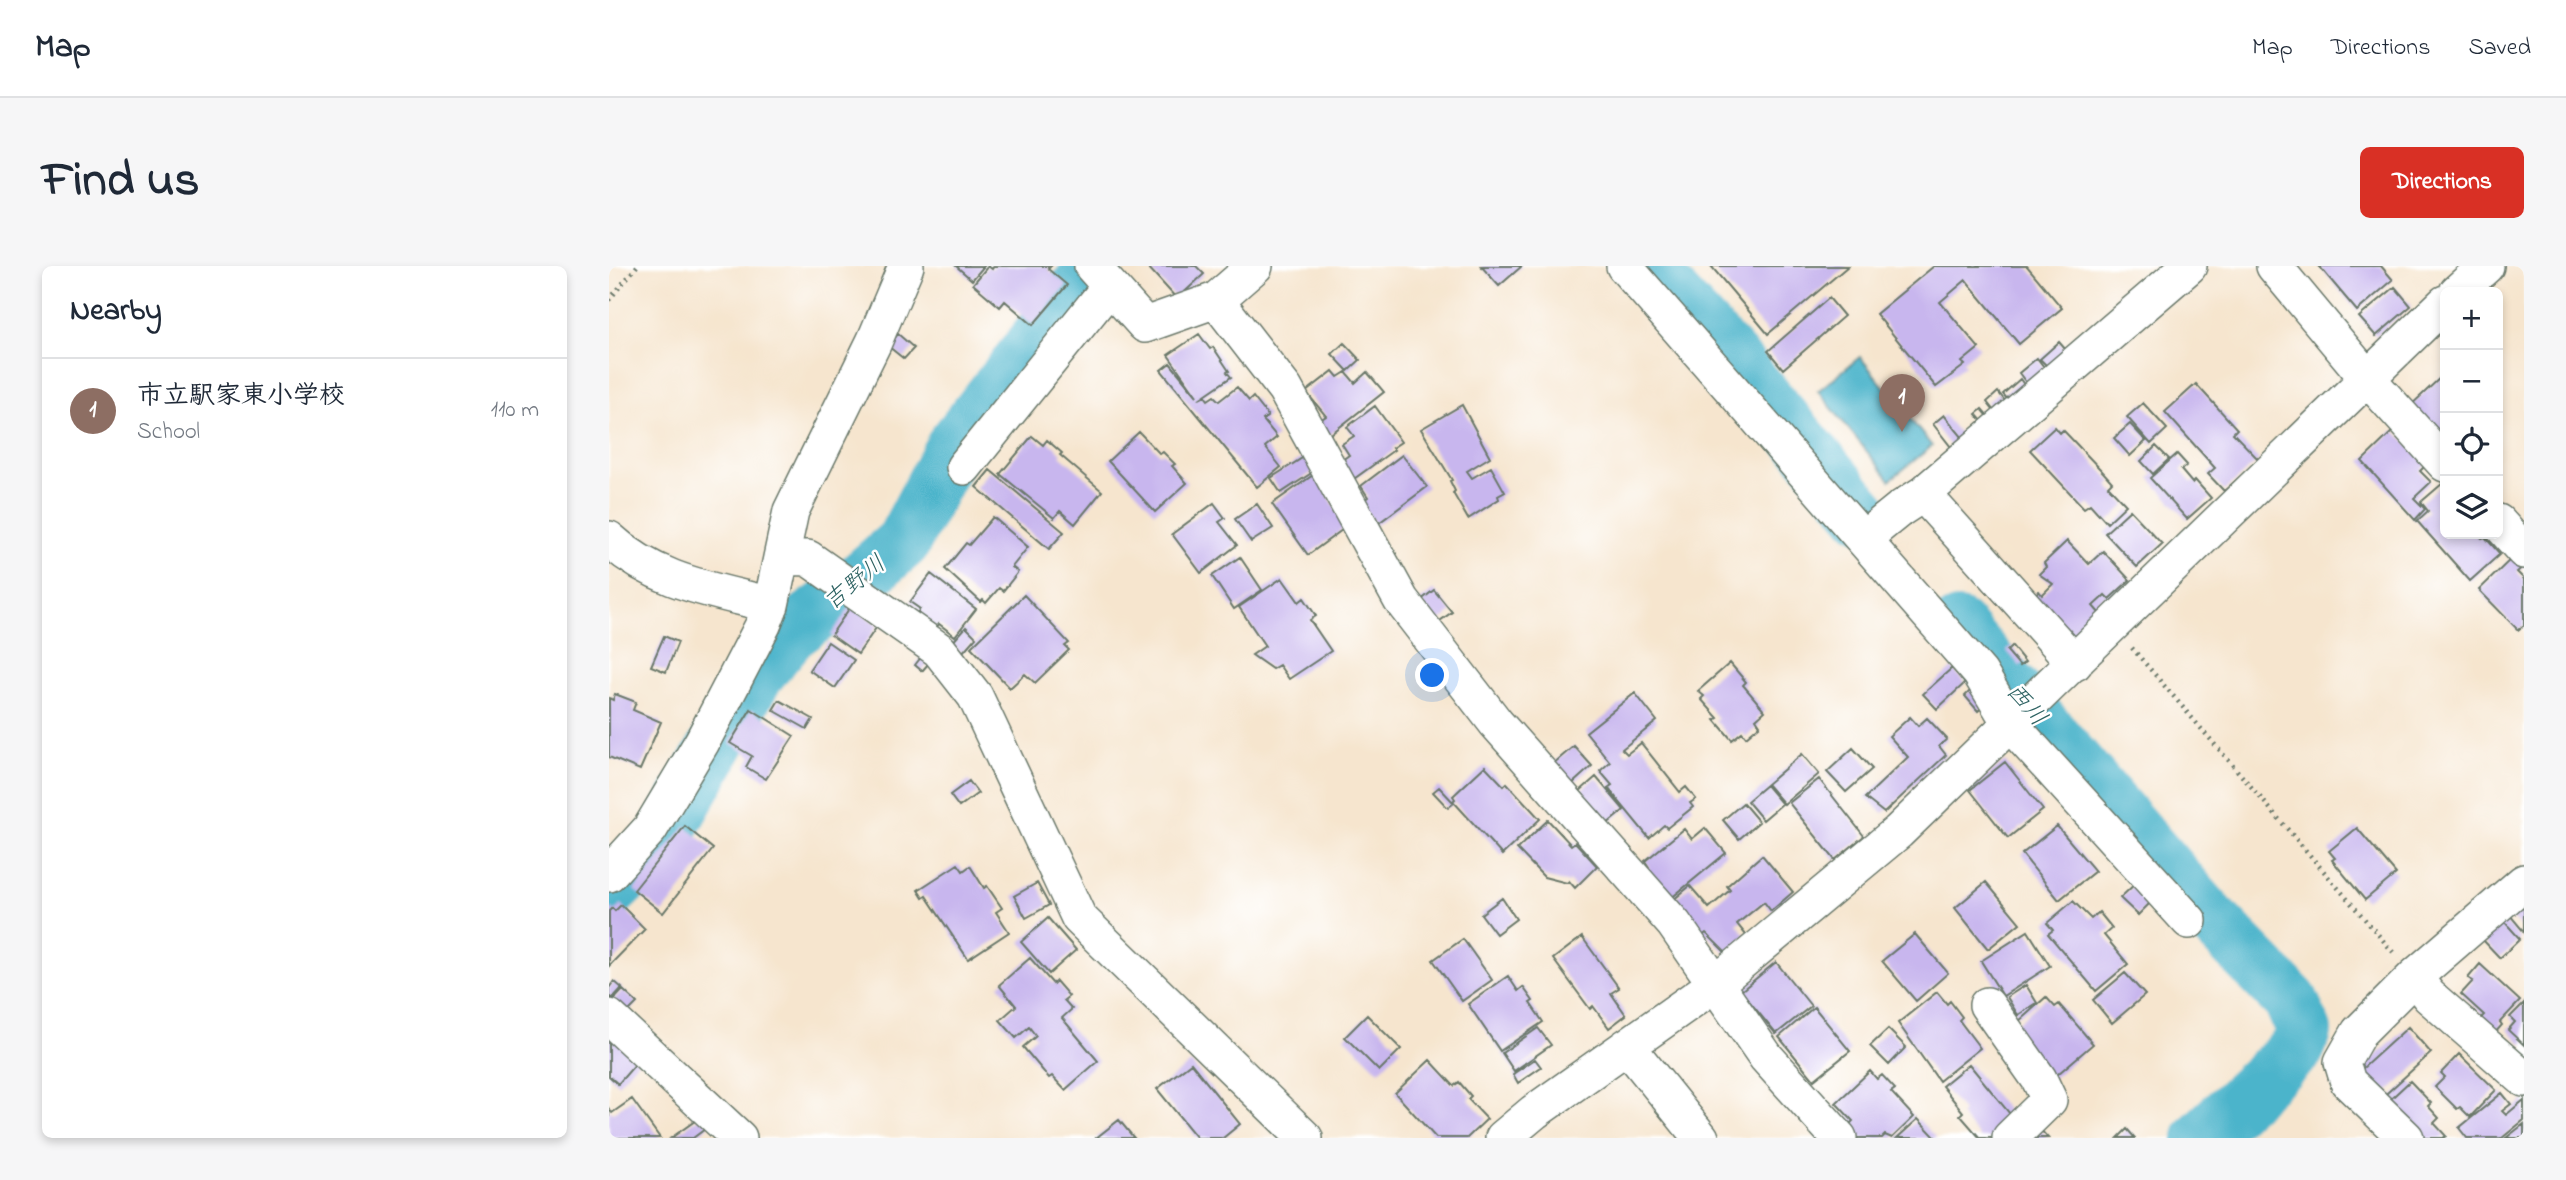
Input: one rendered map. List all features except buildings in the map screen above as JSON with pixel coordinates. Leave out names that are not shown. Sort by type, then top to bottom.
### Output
[{"type":"street","points":[[609,874],[650,829],[702,742],[763,625],[783,557],[791,511],[874,342],[906,266]]},
{"type":"street","points":[[964,467],[1101,276],[1145,325],[1216,300],[1255,266]]},
{"type":"street","points":[[1624,266],[1980,673],[2011,725],[2189,921]]},
{"type":"street","points":[[1863,539],[1911,502],[2189,266]]},
{"type":"street","points":[[2274,266],[2368,379],[2440,458]]},
{"type":"street","points":[[2463,287],[2486,266]]},
{"type":"street","points":[[1216,300],[1285,389],[1401,600],[1496,723],[1674,924],[1766,1057],[1839,1138]]},
{"type":"street","points":[[1503,1138],[1534,1112],[1715,984],[1898,832],[2440,308]]},
{"type":"street","points":[[1911,502],[2075,663]]},
{"type":"street","points":[[2503,528],[2524,551]]},
{"type":"street","points":[[609,539],[622,552],[667,578],[771,605]]},
{"type":"street","points":[[783,557],[808,558],[939,650],[975,696],[1079,918],[1305,1138]]},
{"type":"street","points":[[2406,1138],[2348,1082],[2342,1062],[2359,1032],[2414,977],[2524,882]]},
{"type":"street","points":[[2414,977],[2429,996],[2524,1079]]},
{"type":"street","points":[[1987,1005],[2039,1079],[2049,1100],[2010,1138]]},
{"type":"street","points":[[609,1017],[739,1138]]},
{"type":"street","points":[[1627,1046],[1701,1138]]},
{"type":"path","points":[[609,300],[637,266]]},
{"type":"path","points":[[2113,626],[2414,977]]},
{"type":"water","points":[[1860,357],[1932,446],[1890,480],[1818,391]]},
{"type":"waterway","name":"吉野川","points":[[609,892],[661,843],[757,674],[791,633],[838,599],[903,542],[954,445],[1095,266]]},
{"type":"waterway","name":"西川","points":[[1645,266],[1733,360],[1863,514]]},
{"type":"waterway","name":"西川","points":[[1958,627],[2207,915],[2291,1001],[2304,1031],[2297,1048],[2201,1138]]},
{"type":"place","name":"市立駅家東小学校","points":[[1902,432]]}]
